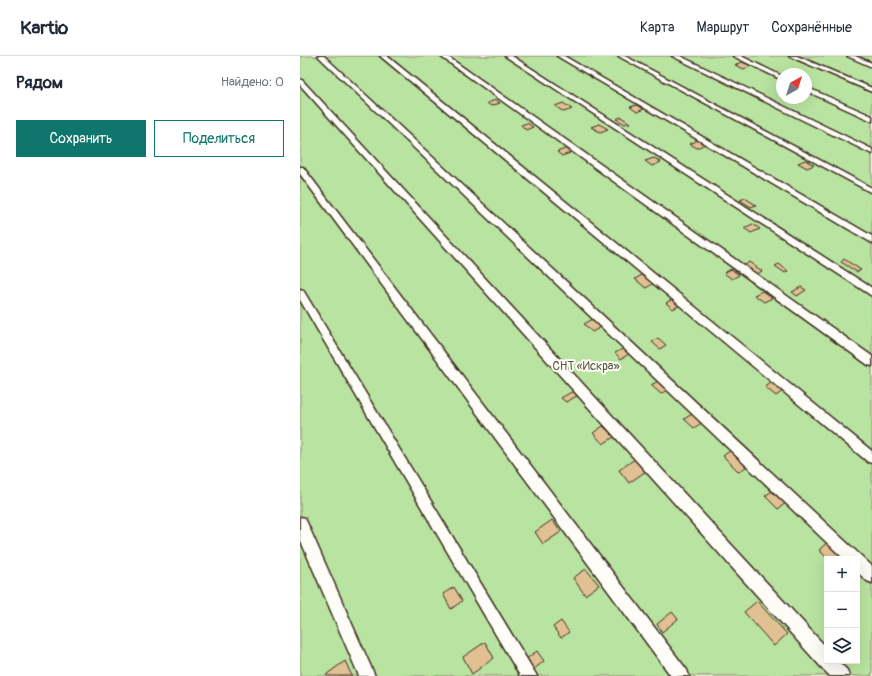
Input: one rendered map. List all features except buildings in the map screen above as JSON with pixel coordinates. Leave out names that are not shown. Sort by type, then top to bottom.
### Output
[{"type":"lane","points":[[320,56],[851,556]]},
{"type":"lane","points":[[383,56],[872,458]]},
{"type":"lane","points":[[443,56],[872,362]]},
{"type":"lane","points":[[508,56],[872,293]]},
{"type":"lane","points":[[560,56],[872,240]]},
{"type":"lane","points":[[621,56],[872,191]]},
{"type":"lane","points":[[675,56],[872,152]]},
{"type":"lane","points":[[736,56],[776,75]]},
{"type":"lane","points":[[792,56],[872,90]]},
{"type":"lane","points":[[850,56],[872,65]]},
{"type":"lane","points":[[300,80],[824,658]]},
{"type":"lane","points":[[812,92],[872,119]]},
{"type":"lane","points":[[300,169],[681,676]]},
{"type":"lane","points":[[300,292],[529,676]]},
{"type":"lane","points":[[300,522],[367,676]]},
{"type":"lane","points":[[860,565],[872,576]]},
{"type":"lane","points":[[830,664],[841,676]]},
{"type":"green space","name":"СНТ «Искра»","points":[[300,56],[872,56],[872,676],[300,676]]}]
